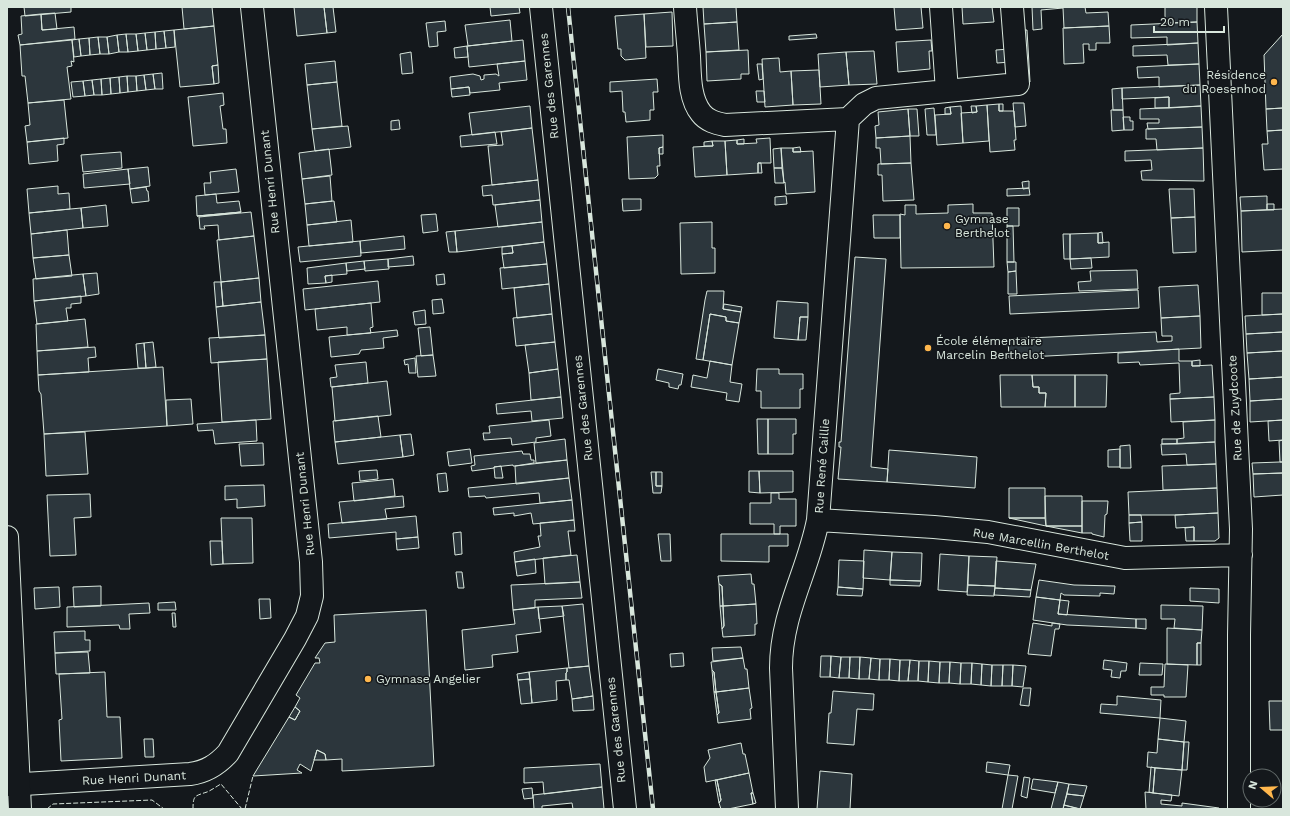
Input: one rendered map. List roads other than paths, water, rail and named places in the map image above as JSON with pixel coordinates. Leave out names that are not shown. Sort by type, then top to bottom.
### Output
[{"type":"street","name":"Rue Henri Dunant","points":[[13,785],[199,773],[215,766],[228,753],[302,628],[307,616],[312,596],[309,547],[252,7]]},
{"type":"street","name":"Rue des Garennes","points":[[541,7],[624,809]]},
{"type":"street","points":[[685,7],[693,95],[697,108],[709,120],[725,124],[848,119],[864,104],[876,98],[1018,84],[1012,7]]},
{"type":"street","points":[[941,7],[947,91]]},
{"type":"street","name":"Rue de Zuydcoote","points":[[1216,7],[1234,368],[1241,555],[1239,635],[1239,809]]},
{"type":"street","name":"Rue René Caillie","points":[[787,809],[781,668],[782,646],[791,605],[813,542],[818,520],[848,119]]},
{"type":"street","name":"Rue Marcellin Berthelot","points":[[818,520],[988,532],[1125,558],[1241,555]]},
{"type":"street","points":[[7,537],[13,785],[20,809]]},
{"type":"railway","points":[[568,7],[653,809]]},
{"type":"place","name":"Résidence du Roesenhod","points":[[1274,82]]},
{"type":"place","name":"Gymnase Berthelot","points":[[947,226]]},
{"type":"place","name":"École élémentaire Marcelin Berthelot","points":[[928,348]]},
{"type":"place","name":"Gymnase Angelier","points":[[368,679]]}]
